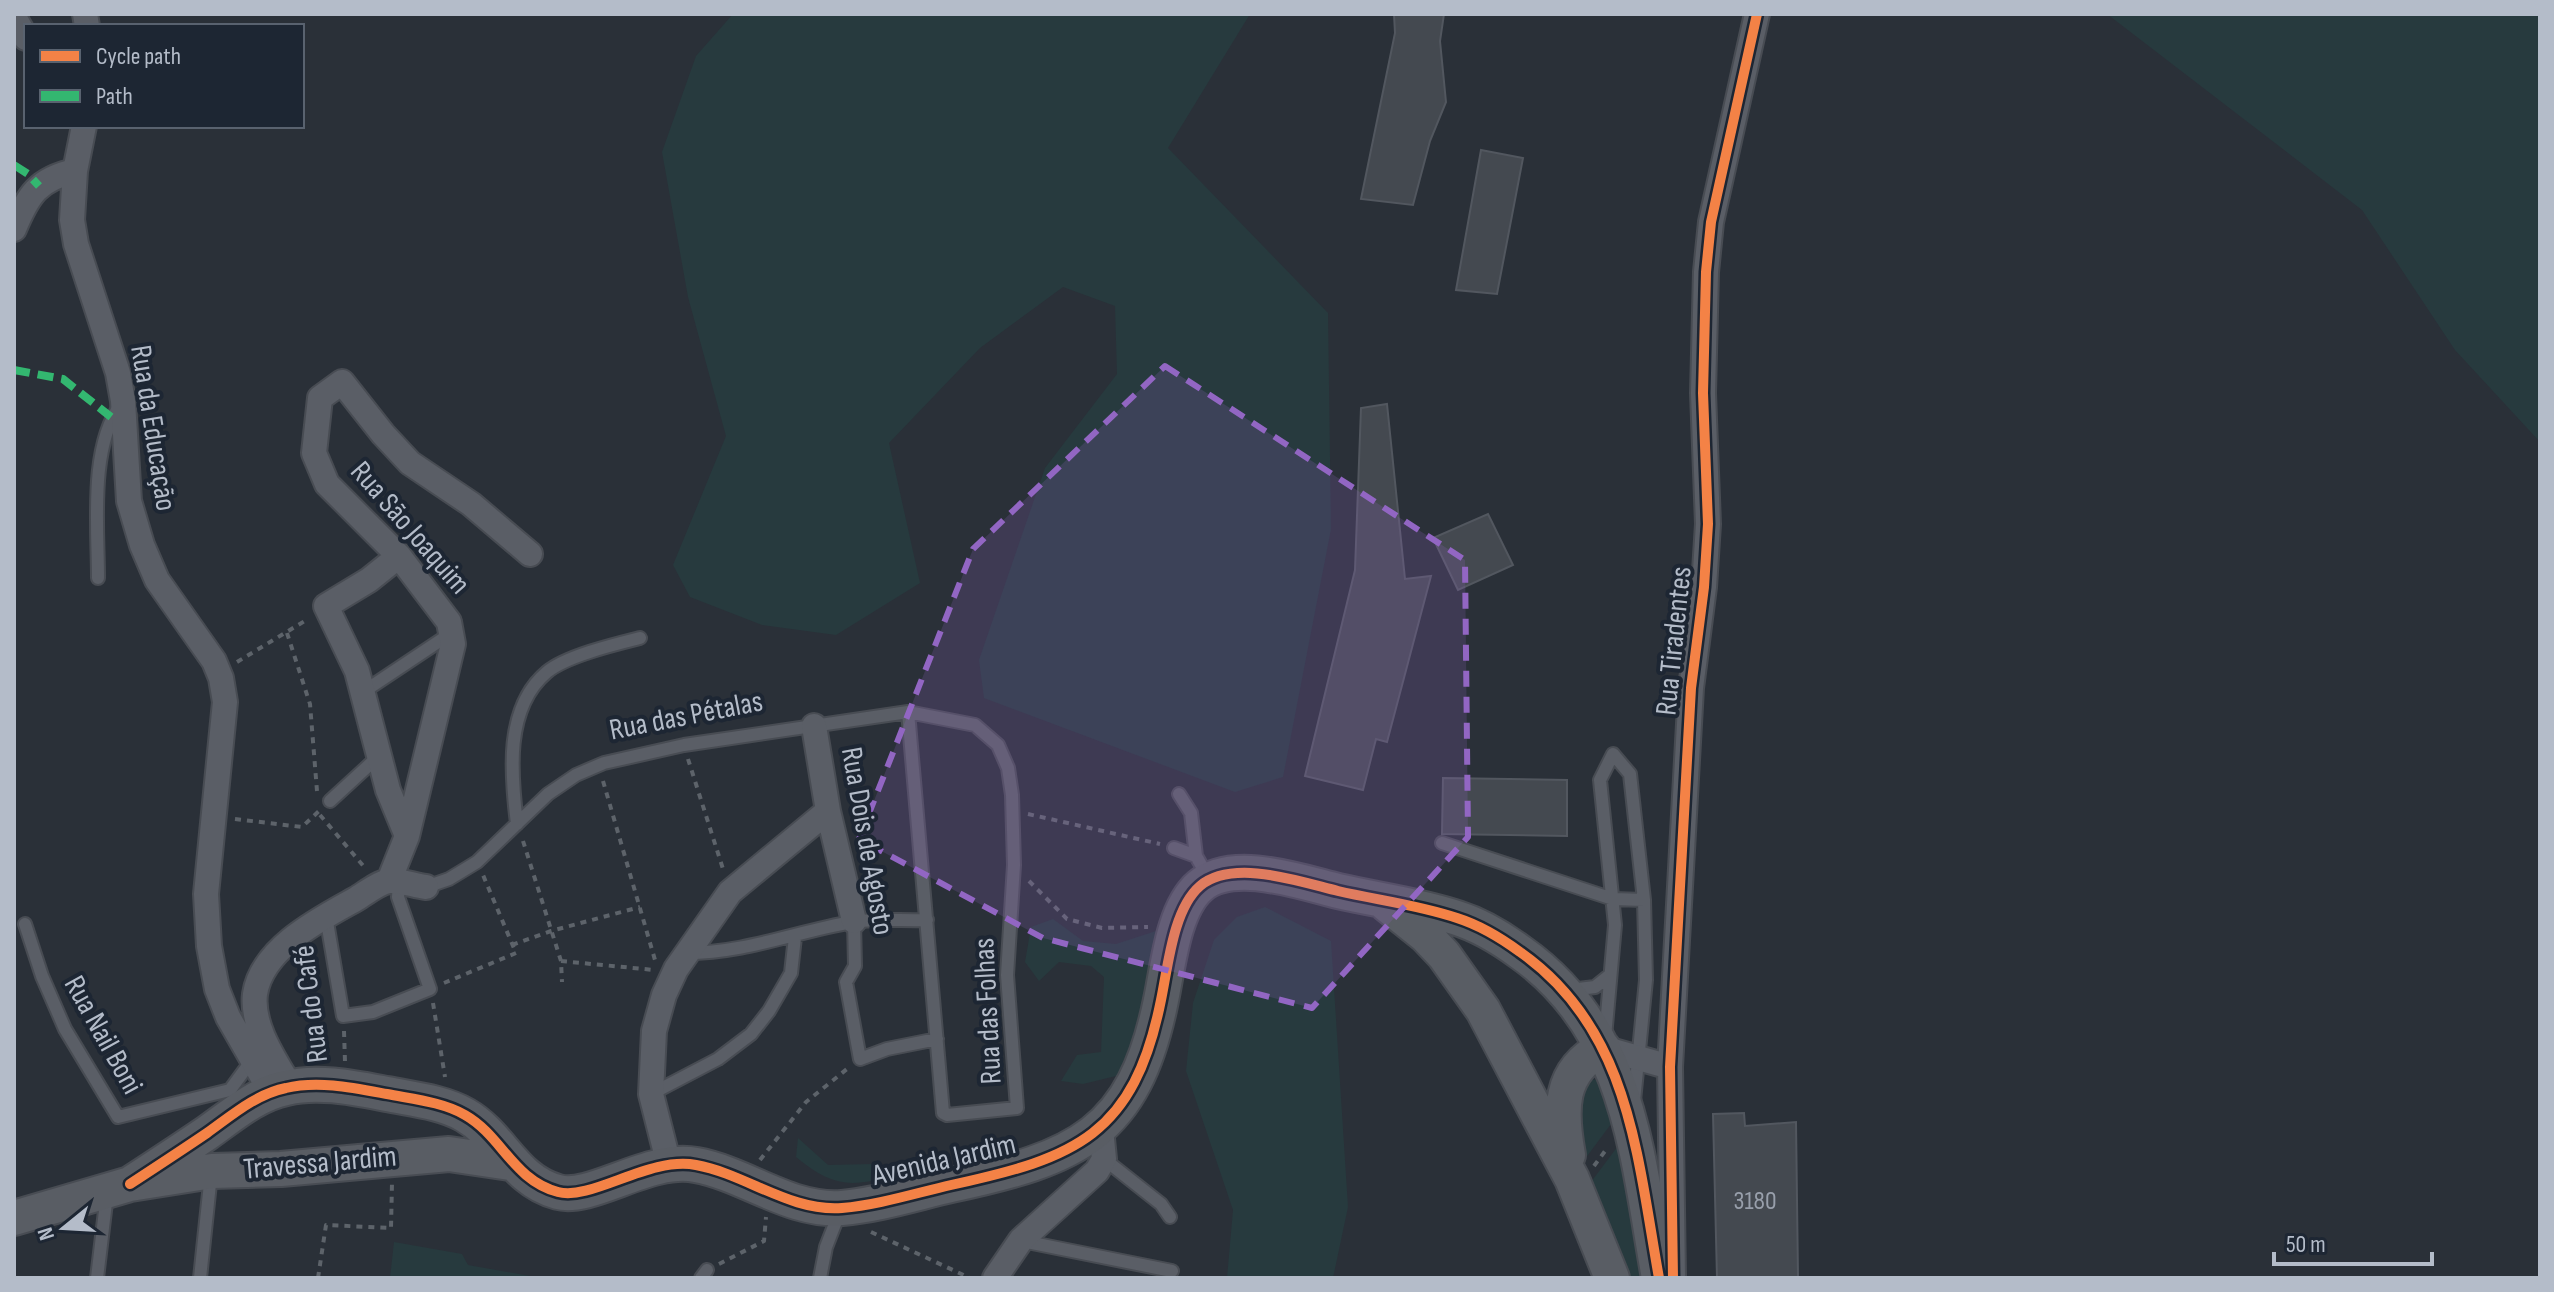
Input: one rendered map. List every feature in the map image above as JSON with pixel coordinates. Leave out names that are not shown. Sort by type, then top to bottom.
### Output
[{"type":"street","name":"Rua Tiradentes","points":[[1673,1278],[1670,1067],[1691,688],[1704,587],[1708,524],[1703,393],[1706,272],[1711,222],[1757,14]]},
{"type":"street","points":[[14,17],[24,34]]},
{"type":"street","name":"Rua da Educação","points":[[84,128],[75,171],[72,220],[76,244],[118,373],[123,401],[129,501],[142,545],[157,580],[217,668],[225,702],[206,894],[209,946],[222,1003],[252,1060],[281,1089]]},
{"type":"street","points":[[14,229],[21,211],[39,186],[51,177],[75,171]]},
{"type":"street","name":"Rua São Joaquim","points":[[388,884],[407,836],[453,644],[453,632],[449,622],[399,556],[327,484],[314,453],[320,398],[342,382],[410,463],[471,504],[530,554]]},
{"type":"street","points":[[399,556],[369,580],[326,606],[357,671],[388,790],[407,836]]},
{"type":"street","name":"Rua Dois de Agosto","points":[[814,726],[828,811],[854,921]]},
{"type":"street","points":[[669,1165],[651,1094],[654,1031],[664,995],[686,953],[730,892],[828,811]]},
{"type":"street","points":[[1203,868],[1261,874],[1441,913],[1487,931],[1531,960],[1565,989],[1584,1014],[1616,1076],[1624,1130],[1659,1278]]},
{"type":"street","name":"Avenida Jardim","points":[[510,1163],[536,1182],[557,1192],[568,1193],[586,1190],[649,1168],[697,1165],[797,1202],[851,1218],[1103,1144],[1146,1055],[1157,1022],[1177,927],[1203,868]]},
{"type":"street","points":[[281,1089],[261,1031],[255,995],[270,962],[282,949],[326,916],[388,884]]},
{"type":"street","name":"Rua das Pétalas","points":[[388,884],[426,887]]},
{"type":"street","points":[[1382,902],[1426,936],[1462,977],[1580,1176]]},
{"type":"street","points":[[1612,1278],[1564,1131],[1563,1106],[1567,1088],[1577,1068],[1603,1048],[1670,1067]]},
{"type":"street","points":[[14,1218],[119,1187],[281,1089],[346,1087],[429,1102],[465,1115],[478,1144]]},
{"type":"street","points":[[205,1135],[201,1148],[212,1171]]},
{"type":"street","name":"Travessa Jardim","points":[[119,1187],[212,1171],[281,1169],[449,1154],[478,1144],[510,1163]]},
{"type":"street","points":[[995,1278],[1021,1240],[1097,1171],[1103,1144]]},
{"type":"lane","points":[[98,578],[97,511],[103,447],[111,417],[123,401]]},
{"type":"lane","points":[[363,692],[453,632]]},
{"type":"lane","points":[[517,824],[511,778],[514,735],[527,697],[548,671],[600,648],[640,638]]},
{"type":"lane","name":"Rua das Pétalas","points":[[426,887],[449,879],[477,862],[548,794],[576,775],[599,766],[684,745],[908,712],[975,725],[998,745],[1008,768],[1014,865]]},
{"type":"lane","name":"Rua das Folhas","points":[[908,712],[945,1114],[1019,1108],[1007,975],[1014,865]]},
{"type":"lane","points":[[1603,1048],[1614,941],[1613,899],[1600,780],[1613,754],[1630,774],[1644,900],[1646,980],[1640,1059],[1624,1130]]},
{"type":"lane","points":[[330,801],[380,755]]},
{"type":"lane","points":[[1179,794],[1191,813],[1203,868]]},
{"type":"lane","points":[[1442,843],[1613,899],[1644,900]]},
{"type":"lane","points":[[1174,848],[1203,868]]},
{"type":"lane","points":[[343,1016],[373,1012],[430,989],[398,897],[388,884]]},
{"type":"lane","name":"Rua do Café","points":[[326,916],[343,1016]]},
{"type":"lane","points":[[686,953],[714,953],[795,937],[854,921],[927,920]]},
{"type":"lane","name":"Rua Dois de Agosto","points":[[854,921],[855,966],[846,982],[860,1059]]},
{"type":"lane","name":"Rua Nail Boni","points":[[25,924],[42,976],[65,1029],[118,1117],[230,1090],[252,1060]]},
{"type":"lane","points":[[651,1094],[718,1059],[751,1034],[769,1011],[791,973],[795,937]]},
{"type":"lane","points":[[1565,989],[1586,990],[1610,975]]},
{"type":"lane","points":[[860,1059],[887,1049],[937,1039]]},
{"type":"lane","points":[[1103,1144],[1170,1217]]},
{"type":"lane","points":[[200,1278],[212,1171]]},
{"type":"lane","points":[[97,1278],[119,1187]]},
{"type":"lane","points":[[820,1278],[826,1247],[851,1218]]},
{"type":"lane","points":[[1021,1240],[1172,1271]]},
{"type":"path","points":[[217,668],[240,661],[326,606]]},
{"type":"path","points":[[287,633],[310,704],[318,812],[361,860],[388,884]]},
{"type":"path","points":[[684,745],[730,892]]},
{"type":"path","points":[[561,961],[658,970],[599,766]]},
{"type":"path","points":[[1013,811],[1174,848]]},
{"type":"path","points":[[214,817],[302,827],[318,812]]},
{"type":"path","points":[[517,824],[561,961],[562,982]]},
{"type":"path","points":[[446,1080],[430,989],[516,953],[477,862]]},
{"type":"path","points":[[1014,865],[1067,919],[1102,928],[1177,927]]},
{"type":"path","points":[[512,945],[640,907]]},
{"type":"path","points":[[744,1181],[806,1102],[860,1059]]},
{"type":"path","points":[[1580,1176],[1624,1130]]},
{"type":"path","points":[[318,1278],[326,1225],[391,1227],[393,1157]]},
{"type":"path","points":[[851,1218],[970,1278]]},
{"type":"path","points":[[704,1274],[764,1241]]},
{"type":"highlighted area","points":[[1165,366],[1465,560],[1468,837],[1312,1008],[1043,938],[859,839],[973,549]]},
{"type":"green space","points":[[733,14],[1250,14],[1168,148],[1328,313],[1331,529],[1283,777],[1235,792],[984,698],[979,660],[1045,468],[1117,374],[1115,306],[1063,287],[980,348],[889,443],[920,583],[836,635],[762,625],[690,597],[673,565],[726,436],[688,297],[662,152],[696,56]]},
{"type":"green space","points":[[2107,14],[2540,14],[2540,442],[2455,350],[2362,210]]},
{"type":"green space","points":[[1265,907],[1331,941],[1348,1207],[1333,1278],[1227,1278],[1233,1210],[1186,1071],[1193,1003],[1214,940],[1237,917]]},
{"type":"green space","points":[[1053,919],[1083,941],[1116,944],[1156,931],[1141,1019],[1120,1075],[1083,1084],[1061,1081],[1077,1055],[1101,1052],[1104,977],[1091,966],[1059,962],[1039,981],[1025,962],[1031,927]]},
{"type":"green space","points":[[1585,1079],[1599,1080],[1611,1124],[1582,1163],[1575,1127]]},
{"type":"green space","points":[[798,1138],[828,1165],[873,1164],[887,1177],[860,1183],[828,1178],[796,1157]]},
{"type":"green space","points":[[1618,1146],[1644,1278],[1631,1278],[1591,1182]]},
{"type":"green space","points":[[394,1242],[462,1254],[468,1265],[541,1278],[390,1278]]},
{"type":"building","points":[[1394,14],[1444,14],[1440,41],[1446,102],[1430,141],[1413,205],[1361,199],[1395,33]]},
{"type":"building","points":[[1481,150],[1523,158],[1497,294],[1456,290]]},
{"type":"building","points":[[1387,404],[1405,579],[1431,576],[1387,742],[1376,739],[1363,790],[1305,776],[1355,570],[1361,408]]},
{"type":"building","points":[[1488,514],[1513,565],[1458,590],[1433,538]]},
{"type":"building","points":[[1443,778],[1567,780],[1567,836],[1442,834]]},
{"type":"building","points":[[1744,1113],[1745,1126],[1796,1122],[1798,1278],[1717,1278],[1713,1114]]},
{"type":"marked path","points":[[14,165],[39,186]]},
{"type":"marked path","points":[[14,370],[63,379],[111,417]]},
{"type":"cycle path","points":[[1673,1278],[1670,1067],[1691,688],[1704,587],[1708,524],[1703,393],[1706,272],[1711,222],[1757,14]]},
{"type":"cycle path","points":[[130,1184],[254,1100],[275,1091],[311,1085],[362,1089],[447,1107],[478,1124],[530,1178],[558,1192],[587,1190],[659,1167],[696,1165],[733,1176],[786,1199],[823,1208],[842,1208],[883,1202],[995,1175],[1033,1164],[1065,1150],[1093,1133],[1116,1111],[1134,1082],[1149,1046],[1173,939],[1191,896],[1214,878],[1248,873],[1287,878],[1465,921],[1513,947],[1557,983],[1585,1018],[1607,1057],[1622,1098],[1634,1142],[1659,1278]]}]
